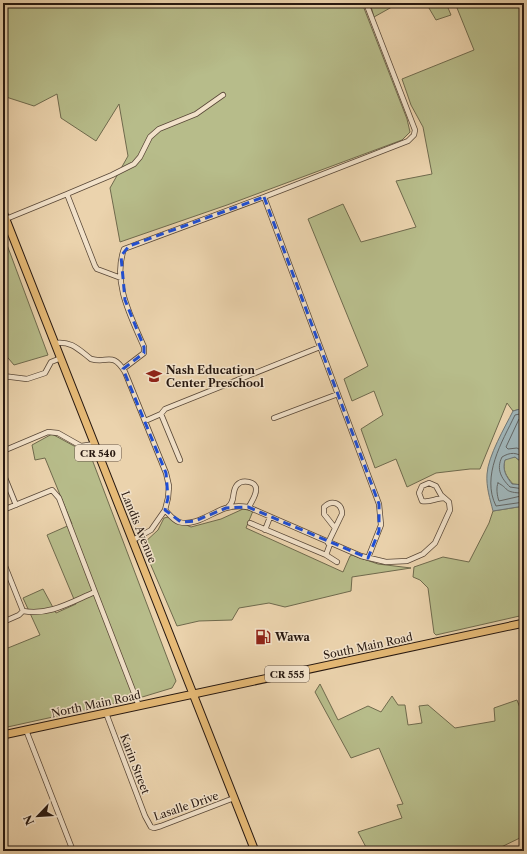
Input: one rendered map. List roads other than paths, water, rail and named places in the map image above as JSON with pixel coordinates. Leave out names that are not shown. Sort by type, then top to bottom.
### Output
[{"type":"main road","name":"Landis Avenue","points":[[3,212],[255,851]]},
{"type":"main road","name":"South Main Road","points":[[193,694],[524,624]]},
{"type":"main road","name":"North Main Road","points":[[3,735],[193,694]]},
{"type":"street","points":[[123,369],[144,352],[144,347],[125,300],[121,278],[121,256],[124,249],[128,246],[264,197],[408,141],[414,135],[416,130],[366,3]]},
{"type":"street","points":[[6,219],[112,175],[134,164],[140,157],[150,137],[159,129],[196,114],[223,94]]},
{"type":"street","points":[[67,194],[95,266],[97,269],[121,278]]},
{"type":"street","points":[[264,197],[376,494],[381,512],[381,525],[368,558]]},
{"type":"street","points":[[55,343],[70,343],[91,359],[112,360],[120,364],[166,473],[169,486],[165,510],[151,530],[133,540]]},
{"type":"street","points":[[145,421],[161,414],[165,409],[320,347]]},
{"type":"street","points":[[3,376],[26,379],[45,373],[51,362],[61,358]]},
{"type":"street","points":[[274,418],[338,394]]},
{"type":"street","points":[[161,414],[180,460]]},
{"type":"street","points":[[3,451],[48,432],[58,433],[81,446],[95,444]]},
{"type":"street","points":[[3,473],[16,505]]},
{"type":"street","points":[[226,508],[233,501],[234,489],[243,481],[251,482],[256,487],[256,491],[249,507]]},
{"type":"street","points":[[165,510],[174,520],[188,523],[226,508],[249,507],[329,543],[368,558],[386,562],[407,561],[423,554],[435,543],[450,510],[449,502],[444,498],[436,486],[429,483],[422,486],[419,493],[420,500],[424,502],[444,498]]},
{"type":"street","points":[[3,510],[52,490],[59,498],[139,706]]},
{"type":"street","points":[[326,555],[329,543],[342,514],[342,510],[339,505],[335,502],[331,502],[324,507],[324,514],[335,528]]},
{"type":"street","points":[[266,530],[270,517]]},
{"type":"street","points":[[250,523],[326,555],[337,562]]},
{"type":"street","points":[[3,561],[23,611]]},
{"type":"street","points":[[23,611],[33,613],[52,610],[95,592]]},
{"type":"street","points":[[3,622],[19,615],[23,611]]},
{"type":"street","name":"Karin Street","points":[[106,713],[147,821]]},
{"type":"street","points":[[26,730],[73,851]]},
{"type":"street","name":"Lasalle Drive","points":[[147,821],[151,827],[157,828],[234,798]]},
{"type":"water","points":[[524,408],[524,464],[515,457],[505,460],[504,470],[506,476],[512,484],[524,485],[524,506],[493,511],[487,484],[490,459],[513,411]]},
{"type":"place","name":"Nash Education Center Preschool","points":[[154,376]]},
{"type":"place","name":"Wawa","points":[[263,637]]}]
